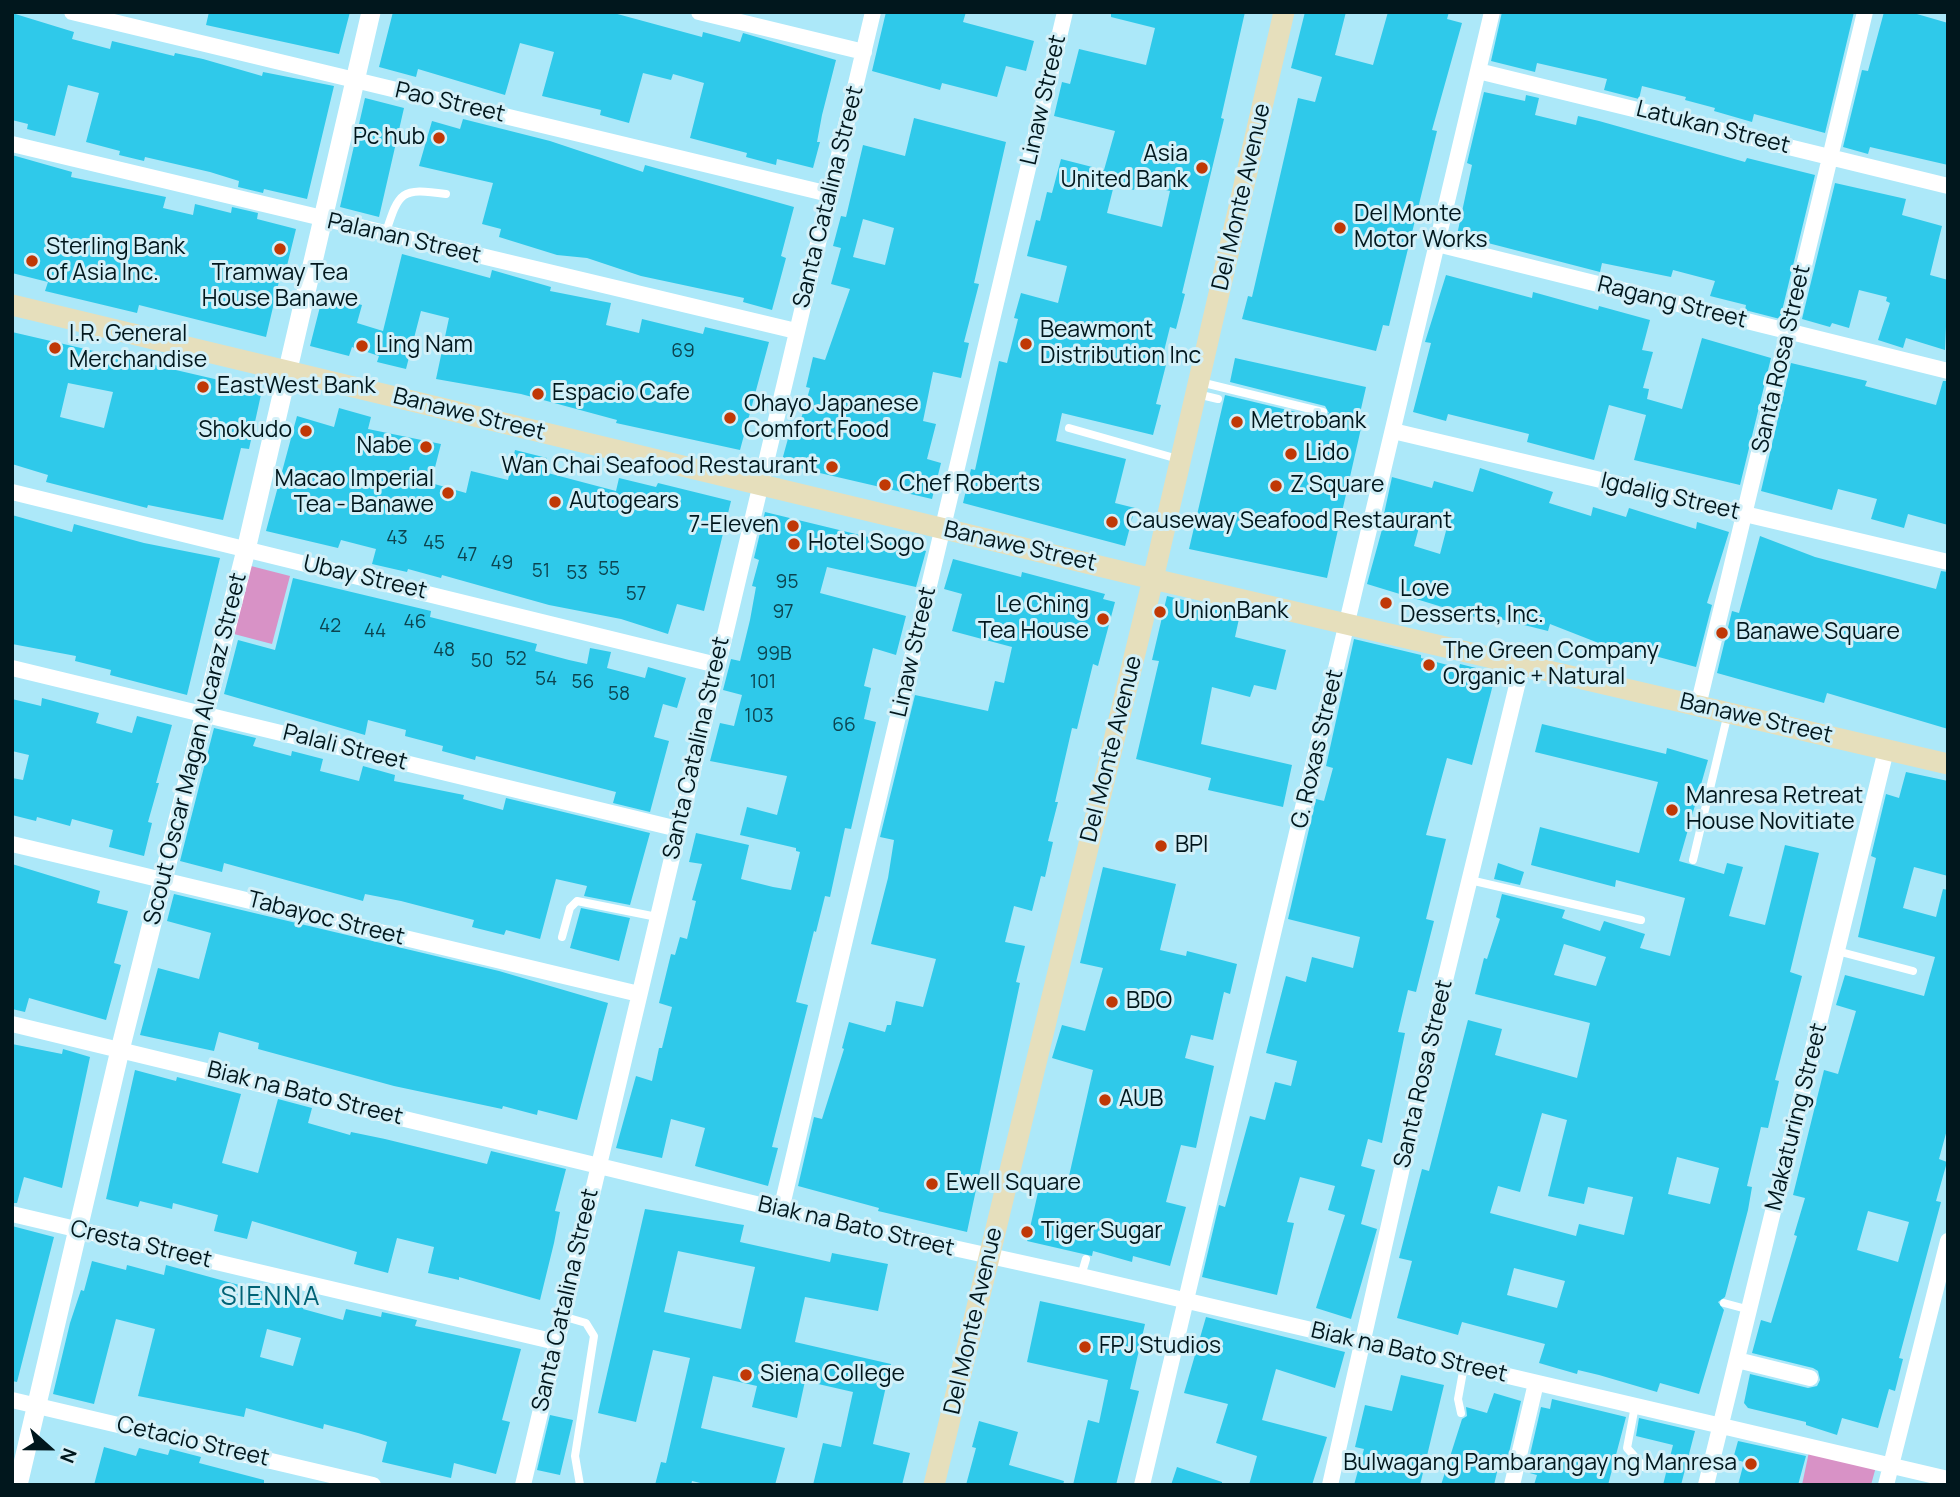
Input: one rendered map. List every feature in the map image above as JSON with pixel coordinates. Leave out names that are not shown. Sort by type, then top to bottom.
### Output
[{"type":"main road","name":"Del Monte Avenue","points":[[934,1485],[1153,579],[1284,12]]},
{"type":"main road","name":"Banawe Street","points":[[12,306],[287,370],[759,486],[1948,764]]},
{"type":"street","name":"Pao Street","points":[[72,12],[829,194]]},
{"type":"street","name":"Scout Oscar Magan Alcaraz Street","points":[[18,1485],[120,1050],[246,550],[371,12]]},
{"type":"street","points":[[699,12],[864,52]]},
{"type":"street","name":"Santa Catalina Street","points":[[523,1485],[717,665],[756,523],[759,486],[873,12]]},
{"type":"street","name":"Linaw Street","points":[[781,1210],[1065,12]]},
{"type":"street","name":"G. Roxas Street","points":[[1142,1485],[1492,12]]},
{"type":"street","name":"Santa Rosa Street","points":[[1698,706],[1865,12]]},
{"type":"street","name":"Latukan Street","points":[[1478,71],[1948,186]]},
{"type":"street","name":"Palanan Street","points":[[12,144],[796,331]]},
{"type":"street","name":"Ragang Street","points":[[1437,244],[1948,372]]},
{"type":"street","name":"Igdalig Street","points":[[1393,431],[1948,562]]},
{"type":"street","name":"Ubay Street","points":[[12,492],[717,665]]},
{"type":"street","name":"Santa Rosa Street","points":[[1330,1485],[1522,665]]},
{"type":"street","name":"Palali Street","points":[[12,668],[678,829]]},
{"type":"street","name":"Makaturing Street","points":[[1706,1485],[1886,750]]},
{"type":"street","name":"Tabayoc Street","points":[[12,844],[639,994]]},
{"type":"street","name":"Biak na Bato Street","points":[[12,1024],[781,1210],[1081,1276],[1948,1479]]},
{"type":"street","name":"Cresta Street","points":[[12,1214],[556,1342]]},
{"type":"street","points":[[1886,1485],[1948,1241]]},
{"type":"street","points":[[1737,1360],[1810,1378]]},
{"type":"street","points":[[1511,1485],[1535,1383]]},
{"type":"street","name":"Cetacio Street","points":[[12,1400],[373,1485]]},
{"type":"lane","points":[[386,235],[396,201],[404,192],[418,190],[446,194]]},
{"type":"lane","points":[[1198,388],[1218,399]]},
{"type":"lane","points":[[1198,388],[1323,412]]},
{"type":"lane","points":[[1069,428],[1181,460]]},
{"type":"lane","points":[[1693,860],[1728,713]]},
{"type":"lane","points":[[1470,880],[1641,920]]},
{"type":"lane","points":[[562,937],[570,908],[577,901],[657,917]]},
{"type":"lane","points":[[1837,951],[1913,971]]},
{"type":"lane","points":[[1081,1276],[1086,1259]]},
{"type":"lane","points":[[1724,1303],[1750,1310]]},
{"type":"lane","points":[[562,1316],[586,1323],[594,1336],[575,1456],[580,1485]]},
{"type":"lane","points":[[1461,1413],[1458,1399],[1464,1366]]},
{"type":"lane","points":[[1635,1406],[1627,1448],[1644,1466]]},
{"type":"shaded area","points":[[251,566],[290,576],[272,644],[234,634]]},
{"type":"shaded area","points":[[1810,1447],[1877,1463],[1871,1485],[1802,1485]]},
{"type":"building","points":[[209,12],[350,12],[339,54],[206,25]]},
{"type":"building","points":[[393,12],[610,12],[702,37],[703,32],[740,42],[743,33],[836,60],[822,115],[817,142],[820,142],[813,168],[777,159],[776,165],[746,157],[747,153],[690,138],[704,83],[673,74],[671,80],[643,73],[629,123],[600,115],[601,110],[542,96],[554,52],[520,43],[505,95],[418,69],[416,77],[379,67]]},
{"type":"building","points":[[886,12],[966,12],[963,22],[1034,41],[1026,71],[1006,66],[997,97],[942,83],[940,90],[872,71]]},
{"type":"building","points":[[1111,12],[1245,12],[1221,118],[1224,119],[1182,293],[1185,294],[1176,329],[1170,327],[1161,363],[1166,365],[1156,404],[1161,405],[1153,435],[1062,413],[1056,441],[1126,459],[1115,503],[1135,508],[1125,546],[963,503],[971,469],[975,470],[999,361],[1007,363],[1018,319],[1014,318],[1021,293],[1058,303],[1067,266],[1027,256],[1036,220],[1040,221],[1047,192],[1052,193],[1061,159],[1104,170],[1115,131],[1054,116],[1062,82],[1070,84],[1079,49],[1146,65],[1155,28],[1111,17]],"holes":[[[1136,183],[1170,191],[1162,227],[1107,213],[1114,185],[1134,190]]]},
{"type":"building","points":[[1305,12],[1346,12],[1335,55],[1373,65],[1388,12],[1449,12],[1447,19],[1462,23],[1432,130],[1437,131],[1389,326],[1383,325],[1376,351],[1242,319],[1248,296],[1252,297],[1298,98],[1315,102],[1322,77],[1291,68]]},
{"type":"building","points":[[1502,12],[1854,12],[1825,133],[1754,114],[1752,122],[1714,111],[1715,108],[1685,100],[1686,97],[1642,86],[1639,99],[1604,90],[1607,79],[1537,63],[1535,72],[1491,61]]},
{"type":"building","points":[[1884,12],[1910,12],[1948,23],[1948,165],[1870,147],[1868,154],[1843,147],[1862,70],[1868,71]]},
{"type":"building","points":[[12,13],[74,32],[72,39],[110,49],[112,41],[174,56],[175,53],[203,59],[262,76],[263,72],[334,86],[307,199],[264,189],[263,193],[238,187],[239,181],[210,172],[145,157],[144,161],[119,155],[120,151],[86,142],[99,93],[68,85],[55,136],[27,129],[28,124],[12,120]]},
{"type":"building","points":[[1484,92],[1525,101],[1526,95],[1539,98],[1535,115],[1576,125],[1578,116],[1745,162],[1747,158],[1815,175],[1780,319],[1745,310],[1746,305],[1710,296],[1715,281],[1673,270],[1671,277],[1602,263],[1600,272],[1457,235],[1472,165],[1467,163]]},
{"type":"building","points":[[365,98],[404,108],[379,217],[340,207]]},
{"type":"building","points":[[914,118],[1006,142],[974,283],[979,284],[964,342],[969,343],[961,378],[933,372],[923,421],[936,424],[927,459],[941,463],[932,499],[781,464],[792,424],[799,426],[810,388],[806,387],[813,357],[825,360],[850,289],[831,284],[841,248],[833,246],[841,216],[846,217],[863,145],[905,156]],"holes":[[[863,219],[894,228],[885,265],[853,257]]]},
{"type":"building","points":[[463,119],[550,141],[643,172],[645,165],[794,207],[781,256],[786,258],[772,310],[743,302],[744,298],[641,276],[587,258],[557,255],[499,237],[501,229],[482,224],[493,183],[419,166],[432,121],[460,129]]},
{"type":"building","points":[[12,155],[72,172],[71,177],[166,197],[163,208],[193,215],[195,204],[231,213],[232,207],[258,213],[257,219],[296,229],[284,278],[280,277],[266,337],[139,305],[137,313],[45,291],[48,282],[12,273]]},
{"type":"building","points":[[1835,183],[1906,199],[1902,215],[1942,226],[1930,275],[1948,280],[1945,350],[1906,338],[1903,348],[1878,340],[1890,303],[1886,301],[1887,297],[1859,290],[1849,328],[1832,323],[1830,327],[1802,319]]},
{"type":"building","points":[[402,254],[490,278],[492,270],[551,287],[550,291],[611,303],[606,325],[639,333],[642,319],[703,334],[705,327],[769,342],[740,450],[616,423],[617,420],[521,394],[436,379],[449,318],[421,311],[406,369],[377,362],[379,356],[352,347],[349,356],[310,346],[323,295],[362,305],[357,323],[383,331]]},
{"type":"building","points":[[1446,275],[1532,298],[1533,292],[1598,310],[1599,306],[1650,320],[1642,350],[1653,352],[1643,388],[1649,389],[1647,399],[1682,409],[1702,338],[1771,358],[1740,485],[1634,460],[1646,415],[1609,405],[1594,460],[1527,442],[1529,434],[1448,414],[1446,421],[1413,412],[1431,343],[1425,342]]},
{"type":"building","points":[[12,332],[262,390],[249,449],[241,448],[223,520],[148,505],[147,508],[46,482],[48,475],[12,464]],"holes":[[[68,383],[113,392],[104,428],[60,417]]]},
{"type":"building","name":"Z Square","points":[[1235,358],[1366,387],[1358,422],[1362,424],[1327,578],[1189,549],[1225,395],[1321,418],[1329,413],[1325,406],[1230,382]]},
{"type":"building","points":[[1791,363],[1867,381],[1865,386],[1936,405],[1943,381],[1948,381],[1948,525],[1908,514],[1904,528],[1871,519],[1877,499],[1838,489],[1832,510],[1761,491]]},
{"type":"building","points":[[339,408],[371,417],[368,429],[441,444],[431,483],[466,493],[471,471],[508,480],[515,450],[547,458],[544,472],[616,491],[619,478],[656,487],[658,483],[731,501],[704,611],[677,604],[668,634],[621,619],[549,605],[442,575],[441,578],[408,569],[407,572],[372,564],[376,549],[341,540],[338,548],[266,531],[297,416],[334,427]]},
{"type":"building","points":[[1480,468],[1553,492],[1549,503],[1591,516],[1593,507],[1626,517],[1629,508],[1696,529],[1697,522],[1729,532],[1707,603],[1712,605],[1696,667],[1621,647],[1619,651],[1550,624],[1548,631],[1476,613],[1475,617],[1367,584],[1386,515],[1384,514],[1392,477],[1432,488],[1434,481],[1473,492]],"holes":[[[1421,520],[1447,527],[1440,554],[1414,546]]]},
{"type":"building","points":[[765,512],[926,551],[916,587],[827,567],[820,593],[906,616],[896,655],[873,648],[864,686],[871,688],[864,719],[876,722],[851,829],[845,828],[830,897],[825,896],[796,1002],[808,1005],[772,1147],[778,1148],[768,1186],[695,1166],[705,1128],[671,1119],[662,1158],[616,1148],[636,1076],[652,1081],[659,1048],[662,1048],[672,1007],[659,1003],[671,954],[675,955],[680,937],[687,939],[696,901],[692,900],[702,864],[689,862],[696,833],[749,845],[741,879],[773,887],[791,890],[800,852],[796,851],[796,848],[740,835],[747,807],[777,815],[787,776],[710,761],[720,723],[734,726],[742,695],[723,690],[731,659],[740,661],[750,620],[756,587],[752,586],[759,560],[754,558]]},
{"type":"building","points":[[12,515],[72,532],[74,524],[144,543],[220,558],[187,695],[110,675],[111,670],[75,661],[76,656],[12,644]]},
{"type":"building","points":[[1760,536],[1815,557],[1936,589],[1941,571],[1948,572],[1948,729],[1827,693],[1824,703],[1717,673],[1732,611],[1739,613]]},
{"type":"building","points":[[953,559],[1021,577],[1022,572],[1105,594],[1103,599],[1115,602],[1098,666],[1093,664],[1077,729],[1072,728],[1055,802],[1058,802],[1048,841],[1053,842],[1045,877],[1041,876],[1032,911],[1014,906],[1005,942],[1025,946],[1016,982],[1020,983],[967,1232],[878,1211],[879,1208],[798,1186],[814,1117],[822,1119],[844,1049],[842,1048],[849,1022],[885,1032],[887,1025],[891,1025],[896,1001],[923,1007],[936,959],[871,944],[888,878],[894,840],[880,837],[915,695],[988,711],[995,681],[1004,683],[1012,647],[952,631],[962,594],[944,589]]},
{"type":"building","points":[[293,578],[431,611],[430,617],[537,644],[535,651],[569,660],[587,664],[590,648],[611,652],[607,668],[645,678],[648,667],[686,678],[677,708],[663,704],[654,737],[669,741],[650,812],[613,803],[616,792],[476,756],[475,760],[442,751],[443,746],[405,736],[406,730],[368,720],[365,735],[224,694],[238,640],[275,650]]},
{"type":"building","points":[[1167,596],[1240,614],[1235,637],[1286,650],[1276,690],[1254,685],[1250,697],[1212,687],[1201,744],[1292,765],[1283,807],[1208,790],[1211,778],[1136,759],[1159,661],[1152,660]]},
{"type":"building","points":[[1354,639],[1421,655],[1421,658],[1459,668],[1460,664],[1496,673],[1472,765],[1447,758],[1426,835],[1446,839],[1426,919],[1434,921],[1416,992],[1408,990],[1398,1032],[1405,1033],[1382,1143],[1368,1139],[1361,1166],[1375,1170],[1361,1224],[1377,1229],[1351,1319],[1316,1308],[1345,1215],[1328,1210],[1335,1186],[1300,1177],[1287,1222],[1294,1223],[1277,1295],[1202,1277],[1219,1205],[1225,1207],[1250,1116],[1265,1120],[1275,1082],[1291,1086],[1297,1061],[1266,1053],[1286,976],[1306,982],[1312,957],[1353,968],[1360,937],[1288,919],[1316,799],[1324,801],[1333,768],[1326,766]]},
{"type":"building","points":[[42,698],[99,713],[96,723],[132,733],[137,716],[172,725],[156,783],[159,783],[148,822],[152,823],[144,856],[109,847],[113,830],[72,819],[70,826],[37,817],[36,821],[12,815],[12,778],[23,780],[29,755],[12,751],[12,699],[41,706]]},
{"type":"building","points":[[1542,724],[1666,754],[1667,748],[1708,760],[1679,861],[1724,874],[1727,863],[1743,867],[1729,916],[1765,925],[1785,845],[1819,853],[1790,972],[1802,976],[1775,1080],[1779,1081],[1768,1128],[1761,1127],[1747,1186],[1752,1187],[1748,1210],[1725,1297],[1718,1302],[1724,1310],[1699,1394],[1660,1383],[1657,1392],[1599,1375],[1578,1370],[1577,1374],[1539,1363],[1545,1344],[1462,1322],[1458,1335],[1397,1318],[1412,1261],[1399,1258],[1422,1169],[1429,1171],[1468,1020],[1502,1029],[1495,1055],[1577,1078],[1590,1023],[1475,994],[1484,958],[1487,959],[1500,919],[1496,917],[1502,894],[1565,910],[1562,918],[1600,931],[1604,921],[1645,934],[1640,948],[1670,956],[1685,898],[1616,880],[1615,887],[1531,865],[1540,827],[1639,853],[1658,782],[1535,752]],"holes":[[[1564,944],[1606,957],[1596,986],[1554,975]],[[1542,1113],[1567,1120],[1548,1196],[1584,1204],[1588,1187],[1633,1197],[1624,1235],[1579,1224],[1576,1236],[1490,1213],[1498,1186],[1520,1192]],[[1677,1157],[1719,1168],[1710,1204],[1668,1194]],[[1514,1268],[1565,1281],[1557,1308],[1507,1295]]]},
{"type":"building","points":[[214,728],[256,738],[253,746],[291,756],[292,751],[323,759],[320,771],[359,781],[363,766],[395,775],[394,781],[464,795],[463,799],[503,810],[506,798],[650,833],[630,905],[584,896],[587,886],[556,879],[540,939],[506,930],[504,935],[472,927],[474,920],[401,901],[365,894],[363,901],[224,863],[222,872],[180,861]]},
{"type":"building","points":[[1906,772],[1948,781],[1948,876],[1914,867],[1903,908],[1936,917],[1943,889],[1948,890],[1948,1126],[1939,1159],[1947,1162],[1936,1201],[1941,1202],[1899,1358],[1903,1359],[1895,1391],[1889,1389],[1878,1428],[1842,1418],[1837,1435],[1806,1425],[1806,1422],[1748,1408],[1744,1403],[1750,1374],[1808,1388],[1817,1386],[1820,1380],[1818,1371],[1813,1368],[1752,1353],[1761,1320],[1771,1323],[1797,1236],[1794,1235],[1805,1198],[1793,1195],[1824,1070],[1838,1074],[1856,1011],[1836,1005],[1845,975],[1924,996],[1935,957],[1858,937],[1876,858],[1871,856],[1886,794],[1899,798]],"holes":[[[1868,1211],[1909,1222],[1898,1262],[1857,1250]]]},
{"type":"building","points":[[1498,863],[1524,872],[1520,885],[1494,879]]},
{"type":"building","points":[[12,864],[100,891],[97,903],[128,911],[114,963],[121,965],[106,1020],[29,998],[25,1012],[12,1009]]},
{"type":"building","points":[[1103,867],[1176,884],[1160,950],[1186,956],[1187,951],[1237,964],[1230,994],[1224,992],[1213,1040],[1191,1035],[1185,1058],[1214,1066],[1196,1148],[1181,1145],[1166,1202],[1186,1207],[1170,1266],[1133,1256],[1132,1262],[1093,1251],[1092,1256],[1027,1241],[1041,1179],[1067,1185],[1093,1070],[1052,1058],[1062,1025],[1085,1031],[1103,968],[1080,963]]},
{"type":"building","points":[[174,894],[499,971],[608,1003],[577,1120],[538,1110],[537,1115],[503,1106],[502,1109],[394,1086],[258,1049],[259,1043],[219,1032],[214,1051],[140,1035],[158,968],[199,979],[211,933],[167,921]]},
{"type":"building","points":[[581,908],[630,918],[619,961],[570,948]]},
{"type":"building","points":[[12,1044],[62,1054],[63,1049],[90,1057],[62,1188],[24,1177],[17,1203],[12,1203]]},
{"type":"building","points":[[135,1070],[176,1081],[177,1077],[241,1094],[222,1163],[258,1173],[278,1099],[312,1108],[308,1123],[350,1135],[351,1132],[385,1139],[487,1164],[491,1151],[566,1169],[555,1211],[560,1212],[554,1243],[540,1300],[459,1277],[459,1280],[428,1273],[434,1247],[397,1238],[388,1273],[354,1264],[357,1252],[252,1221],[247,1239],[214,1231],[218,1215],[173,1203],[172,1209],[140,1201],[138,1207],[106,1199]]},
{"type":"building","points":[[645,1209],[744,1225],[740,1242],[830,1262],[832,1253],[888,1264],[878,1311],[805,1297],[795,1342],[891,1364],[873,1444],[910,1453],[902,1485],[813,1485],[823,1443],[841,1447],[853,1392],[805,1381],[797,1418],[752,1407],[757,1386],[713,1376],[701,1428],[785,1448],[775,1485],[709,1485],[692,1481],[691,1485],[655,1485],[661,1462],[666,1463],[690,1358],[653,1350],[636,1422],[598,1413]],"holes":[[[678,1251],[755,1267],[741,1329],[664,1312]]]},
{"type":"building","points":[[12,1226],[54,1237],[17,1382],[12,1381]]},
{"type":"building","points":[[92,1261],[126,1270],[127,1265],[164,1275],[166,1265],[305,1303],[303,1309],[343,1320],[346,1309],[381,1317],[382,1312],[417,1320],[415,1326],[521,1349],[502,1420],[510,1422],[496,1474],[454,1463],[451,1478],[382,1462],[387,1442],[324,1424],[323,1429],[246,1408],[244,1417],[138,1396],[155,1329],[116,1319],[94,1404],[53,1394],[70,1323],[81,1290],[84,1291]],"holes":[[[267,1329],[301,1338],[293,1366],[260,1357]]]},
{"type":"building","name":"FPJ Studios","points":[[1040,1301],[1145,1324],[1130,1389],[1139,1391],[1116,1485],[1073,1485],[1088,1420],[1099,1423],[1108,1380],[1027,1362]]},
{"type":"building","points":[[1206,1317],[1345,1352],[1335,1388],[1276,1369],[1262,1420],[1327,1437],[1312,1485],[1249,1485],[1257,1456],[1216,1443],[1228,1404],[1184,1393]]},
{"type":"building","points":[[1401,1375],[1444,1385],[1420,1485],[1354,1485],[1364,1449],[1355,1447],[1365,1405],[1392,1411]]},
{"type":"building","points":[[1494,1393],[1521,1401],[1505,1470],[1498,1468],[1494,1485],[1441,1485],[1462,1419],[1467,1416],[1466,1407],[1487,1413]]},
{"type":"building","points":[[1552,1399],[1626,1417],[1608,1485],[1534,1485],[1537,1475],[1526,1472],[1541,1407],[1550,1409]]},
{"type":"building","points":[[550,1415],[573,1420],[560,1475],[537,1470]]},
{"type":"building","points":[[1639,1418],[1695,1431],[1681,1485],[1663,1485],[1673,1445],[1636,1436]]},
{"type":"building","points":[[979,1421],[1018,1432],[1009,1465],[1064,1481],[1063,1485],[966,1485],[976,1448],[972,1447]]},
{"type":"building","points":[[1738,1441],[1806,1456],[1798,1485],[1738,1485],[1744,1462],[1733,1459]]},
{"type":"building","points":[[104,1447],[136,1456],[139,1448],[168,1455],[170,1449],[201,1457],[199,1463],[264,1480],[264,1485],[94,1485]]},
{"type":"building","points":[[1177,1467],[1222,1482],[1222,1485],[1171,1485]]},
{"type":"place","name":"Pc hub","points":[[439,138]]},
{"type":"place","name":"Asia United Bank","points":[[1202,168]]},
{"type":"place","name":"Del Monte Motor Works","points":[[1340,228]]},
{"type":"place","name":"Tramway Tea House Banawe","points":[[280,249]]},
{"type":"place","name":"Sterling Bank of Asia Inc.","points":[[32,261]]},
{"type":"place","name":"Beawmont Distribution Inc","points":[[1026,344]]},
{"type":"place","name":"Ling Nam","points":[[362,346]]},
{"type":"place","name":"I.R. General Merchandise","points":[[55,348]]},
{"type":"place","name":"EastWest Bank","points":[[203,387]]},
{"type":"place","name":"Espacio Cafe","points":[[538,394]]},
{"type":"place","name":"Ohayo Japanese Comfort Food","points":[[730,418]]},
{"type":"place","name":"Metrobank","points":[[1237,422]]},
{"type":"place","name":"Shokudo","points":[[306,431]]},
{"type":"place","name":"Nabe","points":[[426,447]]},
{"type":"place","name":"Lido","points":[[1291,454]]},
{"type":"place","name":"Wan Chai Seafood Restaurant","points":[[832,467]]},
{"type":"place","name":"Chef Roberts","points":[[885,485]]},
{"type":"place","name":"Z Square","points":[[1276,486]]},
{"type":"place","name":"Macao Imperial Tea - Banawe","points":[[448,493]]},
{"type":"place","name":"Autogears","points":[[555,502]]},
{"type":"place","name":"Causeway Seafood Restaurant","points":[[1112,522]]},
{"type":"place","name":"7-Eleven","points":[[793,526]]},
{"type":"place","name":"Hotel Sogo","points":[[794,544]]},
{"type":"place","name":"Love Desserts, Inc.","points":[[1386,603]]},
{"type":"place","name":"UnionBank","points":[[1160,612]]},
{"type":"place","name":"Le Ching Tea House","points":[[1103,619]]},
{"type":"place","name":"Banawe Square","points":[[1722,633]]},
{"type":"place","name":"The Green Company Organic + Natural","points":[[1429,665]]},
{"type":"place","name":"Manresa Retreat House Novitiate","points":[[1672,810]]},
{"type":"place","name":"BPI","points":[[1161,846]]},
{"type":"place","name":"BDO","points":[[1112,1002]]},
{"type":"place","name":"AUB","points":[[1105,1100]]},
{"type":"place","name":"Ewell Square","points":[[932,1184]]},
{"type":"place","name":"Tiger Sugar","points":[[1027,1232]]},
{"type":"place","name":"FPJ Studios","points":[[1085,1347]]},
{"type":"place","name":"Siena College","points":[[746,1375]]},
{"type":"place","name":"Bulwagang Pambarangay ng Manresa","points":[[1751,1464]]},
{"type":"district","name":"SIENNA","points":[[271,1298]]}]
